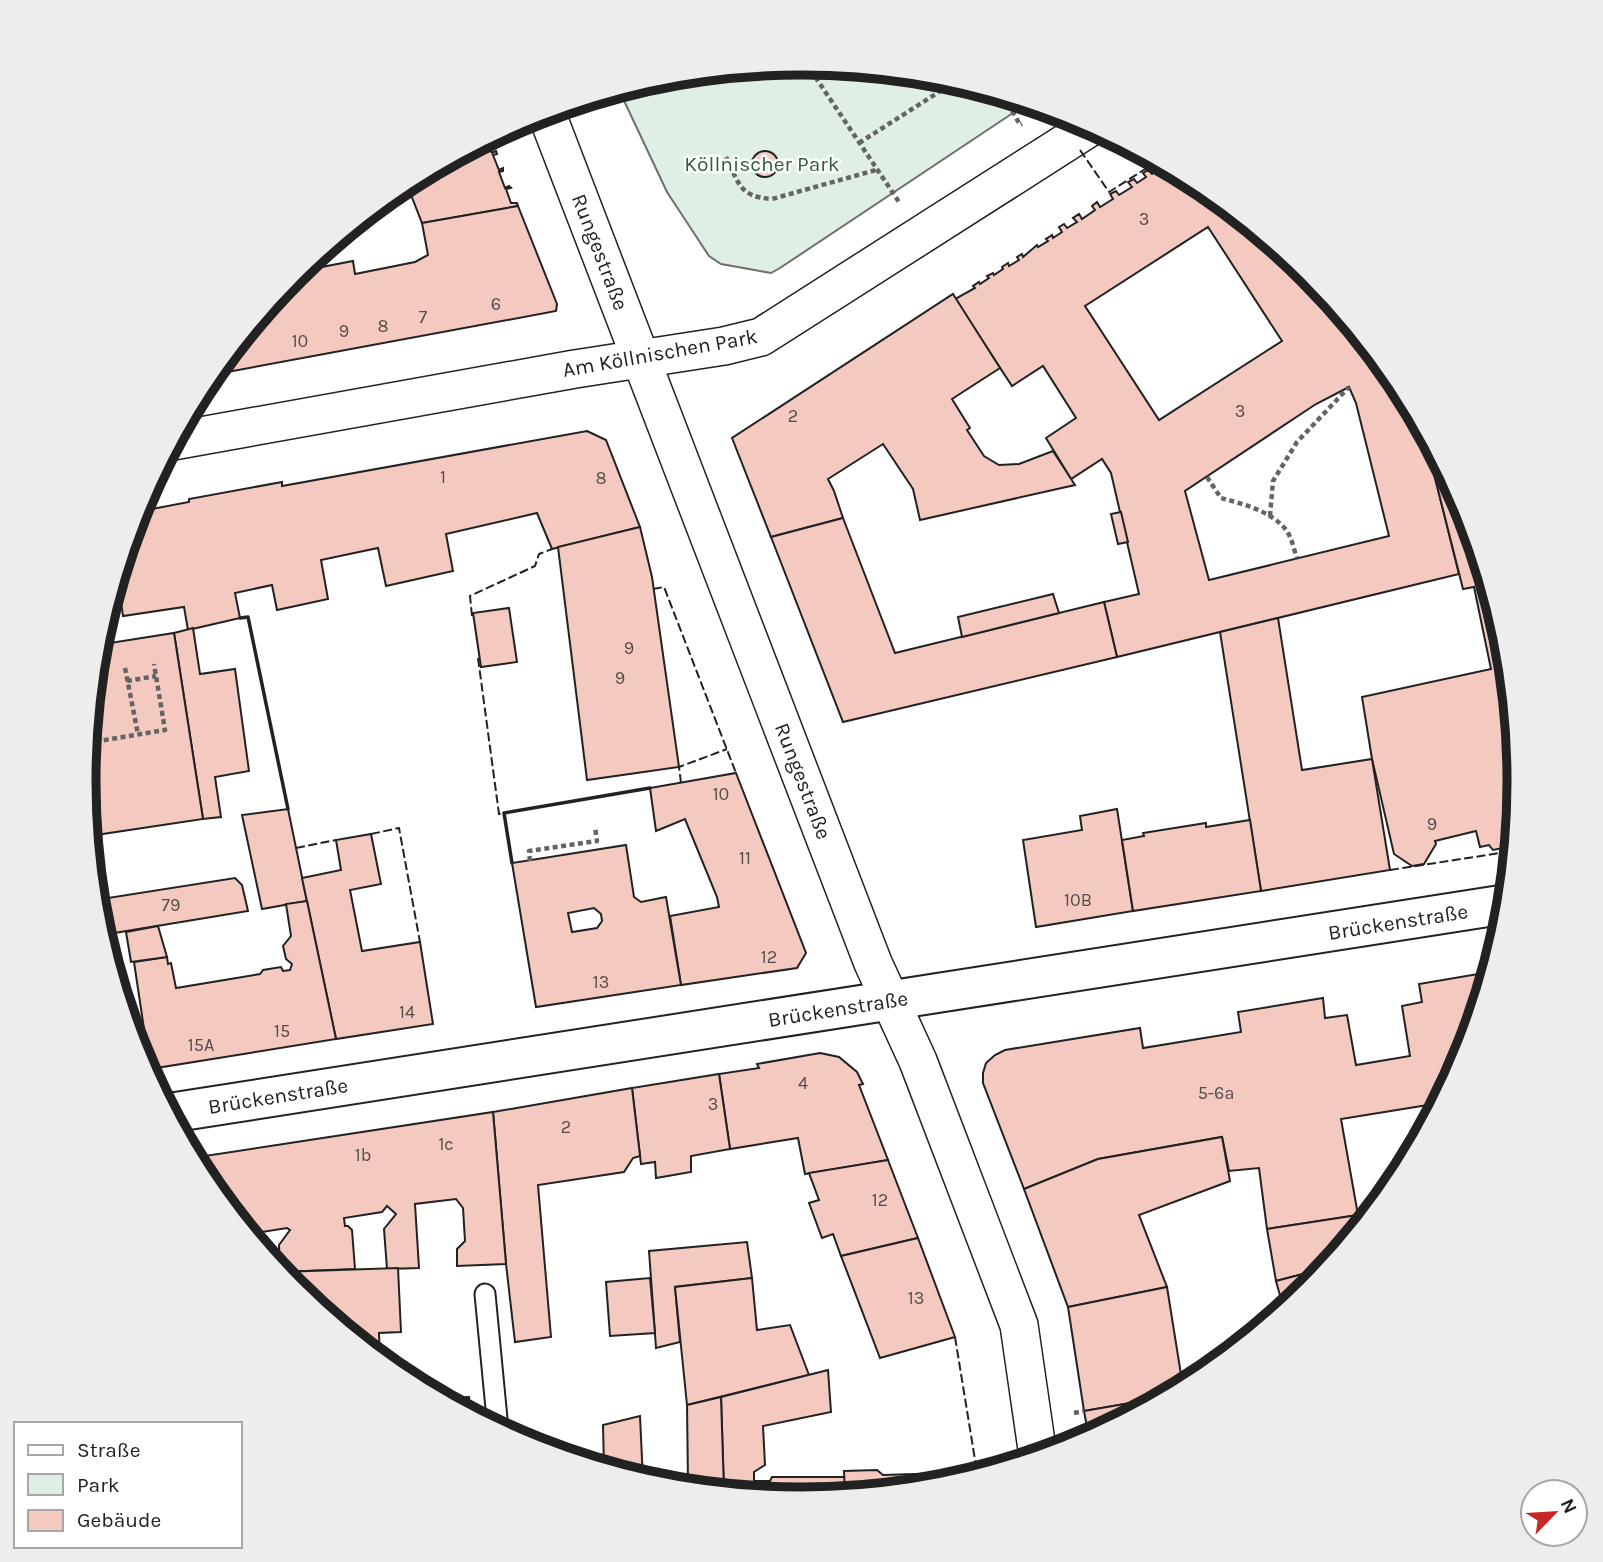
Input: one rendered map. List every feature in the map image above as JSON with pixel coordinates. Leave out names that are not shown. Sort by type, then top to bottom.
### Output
[{"type":"main road","name":"Brückenstraße","points":[[178,1112],[1496,906]]},
{"type":"street","name":"Rungestraße","points":[[550,122],[870,953],[918,1061],[1019,1325],[1037,1446]]},
{"type":"street","name":"Am Köllnischen Park","points":[[184,440],[724,346],[761,337],[1081,133]]},
{"type":"lane","points":[[485,1294],[497,1418]]},
{"type":"path","points":[[814,76],[892,194],[928,231]]},
{"type":"path","points":[[859,143],[942,90]]},
{"type":"path","points":[[726,157],[739,186],[747,194],[760,198],[772,199],[876,170]]},
{"type":"path","points":[[1269,516],[1273,481],[1297,442],[1349,387]]},
{"type":"path","points":[[1206,477],[1221,498],[1247,505],[1269,516],[1287,531],[1297,558]]},
{"type":"path","points":[[97,741],[165,730],[154,664]]},
{"type":"path","points":[[125,668],[138,734]]},
{"type":"path","points":[[127,681],[156,676]]},
{"type":"path","points":[[530,861],[529,852],[597,841],[595,828]]},
{"type":"path","points":[[1074,1413],[1084,1411]]},
{"type":"green space","name":"Köllnischer Park","points":[[802,75],[894,81],[984,99],[1018,110],[771,273],[721,264],[709,256],[667,192],[623,98],[709,81]]},
{"type":"building","points":[[489,148],[492,153],[496,151],[497,154],[493,155],[499,170],[503,168],[503,171],[499,172],[505,188],[511,188],[506,189],[511,203],[517,203],[518,206],[422,223],[410,193]]},
{"type":"building","points":[[765,151],[774,155],[778,164],[774,173],[765,177],[756,173],[752,164],[756,155]]},
{"type":"building","points":[[1148,170],[1152,174],[1156,171],[1194,194],[1267,250],[1301,282],[1361,351],[1413,428],[1432,464],[1459,574],[1117,657],[1104,602],[1139,594],[1111,473],[1102,459],[1071,479],[1046,438],[1076,418],[1043,366],[1012,386],[955,299],[989,278],[987,276],[1003,269],[1008,263],[1009,266],[1019,260],[1017,257],[1022,254],[1023,257],[1037,245],[1038,247],[1048,241],[1046,239],[1052,235],[1053,238],[1062,232],[1059,227],[1064,224],[1067,228],[1077,222],[1073,218],[1079,214],[1082,219],[1095,210],[1092,206],[1097,202],[1100,207],[1113,199],[1110,194],[1116,191],[1119,195],[1132,187],[1128,182],[1134,179],[1137,183],[1146,177],[1143,173]],"holes":[[[1208,227],[1282,341],[1159,420],[1085,306]],[[1349,387],[1356,403],[1389,536],[1209,580],[1185,491],[1316,404]]]},
{"type":"building","points":[[518,206],[557,304],[556,311],[227,372],[271,316],[317,268],[353,261],[355,274],[415,262],[428,255],[422,223]]},
{"type":"building","points":[[953,294],[1000,368],[952,399],[970,428],[967,430],[984,456],[999,465],[1019,464],[1053,451],[1075,485],[920,520],[913,489],[883,444],[828,479],[843,518],[771,537],[732,438]]},
{"type":"building","points":[[587,431],[606,440],[640,527],[552,549],[537,513],[446,534],[453,571],[386,586],[378,548],[321,560],[328,599],[277,610],[272,585],[235,593],[240,618],[188,630],[184,607],[123,616],[120,597],[150,509],[189,502],[189,499],[282,482],[282,486]]},
{"type":"building","points":[[1432,464],[1454,511],[1470,554],[1494,643],[1506,735],[1506,827],[1503,848],[1493,850],[1489,845],[1480,847],[1476,831],[1435,841],[1436,844],[1424,864],[1412,866],[1394,854],[1372,759],[1362,697],[1491,669],[1474,587],[1463,589]]},
{"type":"building","points":[[1121,512],[1128,542],[1118,544],[1111,514]]},
{"type":"building","points":[[843,518],[895,653],[1104,602],[1117,657],[843,722],[771,537]]},
{"type":"building","points":[[640,527],[652,577],[679,767],[587,780],[558,547]]},
{"type":"building","points":[[1053,594],[1059,613],[962,637],[958,617]]},
{"type":"building","points":[[509,608],[517,662],[481,667],[473,613]]},
{"type":"building","points":[[1278,618],[1302,770],[1372,759],[1390,870],[1261,891],[1220,632]]},
{"type":"building","points":[[193,628],[200,674],[235,669],[249,771],[215,777],[221,817],[203,819],[174,633]]},
{"type":"building","points":[[174,633],[203,819],[98,835],[97,735],[109,643]]},
{"type":"building","points":[[736,773],[806,953],[797,968],[681,985],[670,916],[719,907],[685,819],[656,831],[650,788]]},
{"type":"building","points":[[288,809],[307,901],[262,909],[242,815]]},
{"type":"building","points":[[1117,809],[1133,911],[1036,927],[1023,840],[1082,830],[1080,816]]},
{"type":"building","points":[[1250,820],[1261,891],[1133,911],[1122,840],[1144,836],[1143,833],[1206,823],[1206,827]]},
{"type":"building","points":[[371,834],[381,884],[350,890],[362,951],[420,942],[433,1024],[336,1039],[302,878],[341,870],[336,840]]},
{"type":"building","points":[[626,845],[634,897],[641,902],[666,897],[681,985],[536,1007],[512,863]],"holes":[[[594,908],[601,914],[602,921],[597,928],[572,932],[568,913]]]},
{"type":"building","points":[[235,878],[242,885],[248,911],[112,933],[106,898]]},
{"type":"building","points":[[307,901],[336,1039],[157,1068],[146,1043],[134,962],[167,957],[168,964],[171,963],[176,988],[260,974],[263,970],[281,967],[283,971],[290,970],[292,964],[286,959],[283,946],[291,936],[286,904]]},
{"type":"building","points":[[158,926],[167,957],[131,962],[126,932]]},
{"type":"building","points":[[1480,974],[1454,1051],[1428,1105],[1341,1119],[1358,1215],[1267,1229],[1259,1168],[1229,1171],[1222,1137],[1098,1159],[1024,1189],[983,1083],[986,1063],[1005,1050],[1140,1028],[1143,1048],[1241,1032],[1238,1012],[1323,998],[1325,1018],[1347,1015],[1356,1065],[1410,1056],[1402,1006],[1422,1002],[1419,984]]},
{"type":"building","points":[[820,1053],[839,1057],[857,1072],[863,1084],[859,1085],[888,1160],[805,1174],[798,1138],[730,1149],[719,1074],[759,1068],[757,1064]]},
{"type":"building","points":[[719,1074],[730,1149],[691,1156],[691,1172],[656,1178],[655,1162],[641,1164],[632,1088]]},
{"type":"building","points":[[632,1088],[640,1156],[633,1158],[624,1172],[538,1185],[551,1337],[515,1342],[493,1112]]},
{"type":"building","points":[[493,1112],[506,1264],[457,1266],[457,1249],[465,1241],[463,1208],[456,1199],[415,1204],[419,1268],[387,1269],[384,1229],[396,1214],[387,1206],[382,1212],[344,1218],[345,1226],[352,1230],[355,1269],[294,1271],[279,1255],[279,1245],[290,1230],[287,1228],[260,1232],[204,1156]]},
{"type":"building","points":[[1222,1137],[1230,1181],[1139,1215],[1167,1287],[1068,1307],[1024,1189],[1098,1159]]},
{"type":"building","points":[[888,1160],[918,1238],[841,1256],[833,1234],[822,1238],[809,1203],[819,1200],[809,1173]]},
{"type":"building","points":[[1358,1215],[1308,1273],[1276,1281],[1267,1229]]},
{"type":"building","points":[[918,1238],[955,1337],[880,1358],[841,1256]]},
{"type":"building","points":[[747,1242],[752,1278],[675,1287],[680,1342],[656,1348],[649,1251]]},
{"type":"building","points":[[398,1268],[401,1332],[379,1333],[379,1346],[336,1312],[294,1272]]},
{"type":"building","points":[[1308,1273],[1281,1299],[1276,1281]]},
{"type":"building","points":[[650,1278],[655,1333],[610,1336],[606,1282]]},
{"type":"building","points":[[752,1278],[757,1330],[790,1325],[809,1375],[687,1405],[675,1287]]},
{"type":"building","points":[[1167,1287],[1181,1376],[1136,1402],[1084,1411],[1068,1307]]},
{"type":"building","points":[[828,1370],[831,1412],[763,1426],[765,1465],[754,1472],[754,1481],[770,1481],[772,1477],[845,1477],[845,1485],[802,1487],[724,1482],[721,1397]]},
{"type":"building","points":[[459,1397],[469,1397],[469,1403]]},
{"type":"building","points":[[721,1397],[724,1482],[688,1477],[687,1405]]},
{"type":"building","points":[[1136,1402],[1087,1426],[1084,1411]]},
{"type":"building","points":[[640,1416],[642,1468],[604,1458],[603,1425]]},
{"type":"building","points":[[877,1470],[883,1475],[938,1473],[894,1481],[845,1485],[844,1471]]},
{"type":"fence","points":[[1080,150],[1109,192],[1149,167]]},
{"type":"fence","points":[[472,616],[470,596],[535,566],[539,554],[552,549]]},
{"type":"fence","points":[[653,589],[664,587],[736,773]]},
{"type":"fence","points":[[478,658],[499,814],[504,813]]},
{"type":"fence","points":[[681,783],[679,767],[727,749]]},
{"type":"fence","points":[[371,834],[399,828],[420,942]]},
{"type":"fence","points":[[296,848],[336,840]]},
{"type":"fence","points":[[1390,870],[1503,853]]},
{"type":"fence","points":[[955,1337],[976,1465]]},
{"type":"wall","points":[[240,618],[248,617],[288,809]]},
{"type":"wall","points":[[512,863],[504,813],[650,788]]}]
